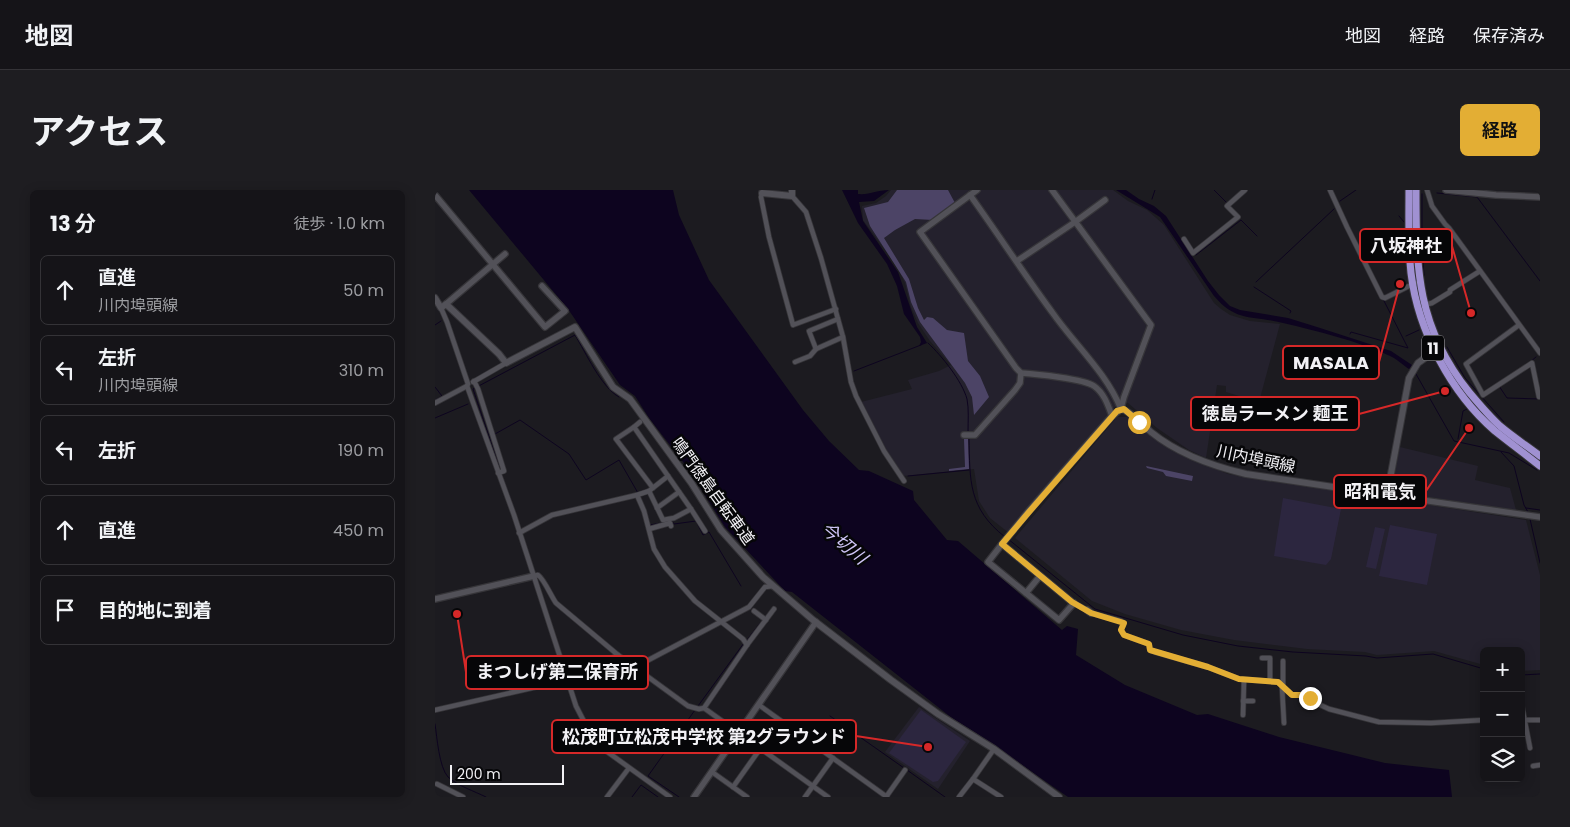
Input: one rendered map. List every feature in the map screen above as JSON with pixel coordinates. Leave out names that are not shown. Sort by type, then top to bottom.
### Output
[{"type":"highway","name":"11","points":[[1409,190],[1409,258],[1437,349],[1481,407],[1500,426],[1540,456]]},
{"type":"highway","name":"11","points":[[1416,190],[1416,282],[1421,318],[1453,382],[1476,411],[1494,430],[1540,466]]},
{"type":"main road","points":[[762,193],[792,193]]},
{"type":"main road","points":[[435,298],[499,354],[506,363]]},
{"type":"main road","name":"鳴門徳島自転車道","points":[[506,363],[575,327],[605,377],[613,387],[630,399],[692,484],[721,530],[763,577],[816,622],[938,714],[994,749],[1059,797]]},
{"type":"main road","points":[[1387,495],[1405,398],[1413,370],[1437,349]]},
{"type":"main road","points":[[1002,544],[1112,416],[1121,409]]},
{"type":"main road","name":"川内埠頭線","points":[[1121,409],[1128,411],[1154,434],[1188,455],[1226,469],[1246,474],[1387,495]]},
{"type":"street","points":[[977,190],[920,232],[1021,373],[1070,380],[1093,386],[1105,399],[1112,416]]},
{"type":"street","points":[[1052,190],[1151,325],[1121,409]]},
{"type":"street","points":[[1185,239],[1193,253],[1238,217],[1227,206],[1245,190]]},
{"type":"street","points":[[1330,190],[1366,268],[1382,297],[1385,298],[1416,282]]},
{"type":"street","points":[[1427,190],[1432,206],[1540,353]]},
{"type":"street","points":[[1446,190],[1540,197]]},
{"type":"street","points":[[762,193],[761,197],[769,238],[793,325],[836,309]]},
{"type":"street","points":[[792,193],[806,212],[836,309],[855,396],[904,481]]},
{"type":"street","points":[[435,195],[438,203],[493,264],[545,327],[565,311],[543,286]]},
{"type":"street","points":[[970,195],[1052,313],[1103,376],[1117,397],[1121,409]]},
{"type":"street","points":[[1017,261],[1105,200]]},
{"type":"street","points":[[505,254],[443,306],[447,322],[534,576],[576,706],[591,735],[602,748],[670,797]]},
{"type":"street","points":[[1424,305],[1432,303],[1480,271]]},
{"type":"street","points":[[817,349],[809,331],[838,319]]},
{"type":"street","points":[[1519,325],[1466,364],[1483,395],[1532,363],[1539,397]]},
{"type":"street","points":[[795,362],[810,356],[817,349],[843,337]]},
{"type":"street","points":[[435,403],[506,363]]},
{"type":"street","points":[[964,435],[975,435],[1015,390],[1020,383],[1021,373]]},
{"type":"street","points":[[474,381],[504,471],[498,473]]},
{"type":"street","points":[[640,422],[614,440],[651,490],[663,520],[675,518],[691,509]]},
{"type":"street","points":[[634,427],[705,531]]},
{"type":"street","points":[[519,533],[552,515],[651,490],[668,476]]},
{"type":"street","points":[[657,508],[679,492]]},
{"type":"street","points":[[637,495],[654,549],[665,567],[695,601],[747,644]]},
{"type":"street","points":[[1387,495],[1540,517]]},
{"type":"street","points":[[649,529],[670,523],[671,526]]},
{"type":"street","points":[[1073,602],[1059,620],[988,562],[1002,544],[1073,602],[1089,611],[1124,623],[1121,630],[1124,635],[1149,644],[1150,650],[1244,680],[1278,682],[1292,695],[1305,695],[1329,709],[1379,722],[1431,723],[1480,720]]},
{"type":"street","points":[[435,599],[538,576],[543,579],[549,594],[556,604],[618,655],[688,706],[699,709],[704,708],[828,797]]},
{"type":"street","points":[[1026,593],[1040,576]]},
{"type":"street","points":[[637,668],[639,665],[749,607],[765,587],[773,586]]},
{"type":"street","points":[[704,708],[747,644],[775,609]]},
{"type":"street","points":[[754,612],[766,620]]},
{"type":"street","points":[[694,797],[816,622]]},
{"type":"street","points":[[749,631],[755,635]]},
{"type":"street","points":[[435,710],[567,680],[618,655]]},
{"type":"street","points":[[1263,658],[1270,658],[1270,681]]},
{"type":"street","points":[[1283,661],[1284,723]]},
{"type":"street","points":[[1243,715],[1244,680]]},
{"type":"street","points":[[1243,701],[1253,702]]},
{"type":"street","points":[[759,705],[887,797],[905,770]]},
{"type":"street","points":[[1525,720],[1540,720]]},
{"type":"street","points":[[1525,728],[1530,748]]},
{"type":"street","points":[[733,787],[760,749]]},
{"type":"street","points":[[959,797],[994,749]]},
{"type":"street","points":[[805,797],[833,758]]},
{"type":"street","points":[[1533,766],[1540,765]]},
{"type":"street","points":[[607,797],[629,768]]},
{"type":"street","points":[[712,772],[747,797]]},
{"type":"street","points":[[973,779],[1001,797]]},
{"type":"street","points":[[437,784],[463,797]]},
{"type":"shaded area","points":[[891,190],[1113,190],[1128,201],[1147,210],[1164,225],[1214,303],[1221,309],[1230,315],[1250,321],[1280,324],[1259,402],[1226,392],[1226,386],[1217,385],[1206,458],[1189,450],[1157,428],[1128,403],[1120,401],[1009,533],[990,518],[979,501],[974,469],[903,476],[885,449],[861,402],[912,389],[908,380],[939,371],[951,365],[930,341],[918,323],[911,307],[905,283],[896,265],[863,220],[862,206],[876,203]]},
{"type":"shaded area","points":[[897,190],[948,190],[955,203],[933,220],[915,219],[884,238],[909,279],[918,308],[924,320],[927,317],[933,318],[947,330],[964,333],[968,361],[980,376],[989,397],[974,415],[972,397],[965,383],[920,322],[911,302],[906,282],[870,226],[864,208],[888,202]]},
{"type":"shaded area","points":[[1117,417],[1129,417],[1145,431],[1181,455],[1228,474],[1526,520],[1540,575],[1540,670],[1525,671],[1525,647],[1480,647],[1480,664],[1434,651],[1377,655],[1365,652],[1307,649],[1234,640],[1181,630],[1125,614],[1092,601],[1015,538]]},
{"type":"shaded area","points":[[964,439],[968,439],[969,469],[949,471],[949,469],[965,467]]},
{"type":"shaded area","points":[[1400,447],[1478,466],[1475,480],[1510,488],[1516,510],[1395,492],[1392,488]]},
{"type":"shaded area","points":[[1146,466],[1193,476],[1192,481],[1166,476],[1163,472],[1147,468]]},
{"type":"shaded area","points":[[1283,498],[1341,509],[1331,559],[1326,565],[1274,556]]},
{"type":"shaded area","points":[[1390,525],[1437,534],[1427,585],[1379,576]]},
{"type":"shaded area","points":[[1375,527],[1385,529],[1376,569],[1366,567]]},
{"type":"shaded area","points":[[919,707],[970,741],[938,789],[885,752]]},
{"type":"shaded area","points":[[921,710],[966,742],[938,781],[933,782],[889,753]]},
{"type":"water","name":"今切川","points":[[469,190],[673,190],[679,215],[709,280],[803,410],[829,441],[859,470],[869,471],[913,491],[914,500],[947,540],[958,541],[1062,630],[1067,626],[1078,629],[1076,655],[1125,685],[1197,715],[1208,714],[1279,737],[1385,763],[1449,770],[1452,797],[1068,797],[952,718],[792,592],[785,591],[725,527],[690,471],[649,418],[635,396],[620,385],[568,309]]},
{"type":"water","points":[[842,190],[858,190],[858,194],[862,194],[889,190],[874,201],[859,202],[863,221],[898,272],[917,327],[927,343],[919,346],[921,342],[920,337],[904,314],[897,286],[887,264],[858,223]]},
{"type":"water","points":[[1116,190],[1126,190],[1154,206],[1166,216],[1208,281],[1230,306],[1240,310],[1288,318],[1317,327],[1391,351],[1412,365],[1409,369],[1390,356],[1337,337],[1283,323],[1246,317],[1230,310],[1222,305],[1214,296],[1160,217]]},
{"type":"waterway","points":[[1152,199],[1155,190]]},
{"type":"waterway","points":[[1214,190],[1228,204]]},
{"type":"waterway","points":[[1340,201],[1356,190]]},
{"type":"waterway","points":[[1437,193],[1477,197],[1540,281]]},
{"type":"waterway","points":[[1422,194],[1424,275]]},
{"type":"waterway","points":[[1256,282],[1334,209]]},
{"type":"waterway","points":[[1399,216],[1404,222]]},
{"type":"waterway","points":[[1196,255],[1241,220],[1257,236]]},
{"type":"waterway","points":[[1399,248],[1402,245]]},
{"type":"waterway","points":[[1481,276],[1516,324]]},
{"type":"waterway","points":[[1254,287],[1291,311],[1290,313]]},
{"type":"waterway","points":[[1350,334],[1351,332],[1408,348],[1383,299]]},
{"type":"waterway","points":[[435,325],[441,321]]},
{"type":"waterway","points":[[1406,336],[1419,330]]},
{"type":"waterway","points":[[500,469],[473,389],[575,335],[600,378],[619,397]]},
{"type":"waterway","points":[[928,343],[951,369],[961,384],[967,399],[968,432]]},
{"type":"waterway","points":[[854,371],[921,345]]},
{"type":"waterway","points":[[1447,347],[1465,378],[1504,422]]},
{"type":"waterway","points":[[1530,362],[1536,357]]},
{"type":"waterway","points":[[1416,374],[1454,441],[1509,453],[1537,470]]},
{"type":"waterway","points":[[1499,386],[1507,398],[1540,399]]},
{"type":"waterway","points":[[435,387],[442,396],[435,400]]},
{"type":"waterway","points":[[435,418],[468,404]]},
{"type":"waterway","points":[[1458,439],[1463,411],[1467,409]]},
{"type":"waterway","points":[[495,434],[520,420],[569,454],[586,480],[619,460],[638,493]]},
{"type":"waterway","points":[[969,438],[973,493],[984,515],[1005,537]]},
{"type":"waterway","points":[[1501,452],[1514,466],[1524,505],[1528,512]]},
{"type":"waterway","points":[[908,476],[969,470]]},
{"type":"waterway","points":[[501,473],[511,500]]},
{"type":"waterway","points":[[1526,508],[1540,510]]},
{"type":"waterway","points":[[1530,519],[1540,563]]},
{"type":"waterway","points":[[670,521],[674,524],[696,521],[703,535],[709,532],[741,586]]},
{"type":"waterway","points":[[649,522],[650,525],[666,522]]},
{"type":"waterway","points":[[1008,539],[1095,609],[1183,635],[1238,646],[1293,652],[1377,658],[1433,654],[1480,668]]},
{"type":"waterway","points":[[747,640],[760,623]]},
{"type":"waterway","points":[[698,706],[744,643]]},
{"type":"waterway","points":[[1525,675],[1540,674]]},
{"type":"waterway","points":[[679,797],[648,776],[695,710]]},
{"type":"waterway","points":[[830,716],[904,768]]},
{"type":"waterway","points":[[435,724],[440,759],[448,777],[461,786],[486,797]]},
{"type":"waterway","points":[[907,770],[945,797]]},
{"type":"waterway","points":[[632,797],[641,785],[658,797]]},
{"type":"place","name":"MASALA","points":[[1400,284]]},
{"type":"place","name":"八坂神社","points":[[1471,313]]},
{"type":"place","name":"徳島ラーメン 麺王","points":[[1445,391]]},
{"type":"place","name":"昭和電気","points":[[1469,428]]},
{"type":"place","name":"まつしげ第二保育所","points":[[457,614]]},
{"type":"place","name":"松茂町立松茂中学校 第2グラウンド","points":[[928,747]]},
{"type":"route","points":[[1139,422],[1128,411],[1124,409],[1117,411],[1002,544],[1064,597],[1091,613],[1121,621],[1124,623],[1121,630],[1122,633],[1149,644],[1150,650],[1208,667],[1239,679],[1278,682],[1289,694],[1305,695],[1310,698]]}]
